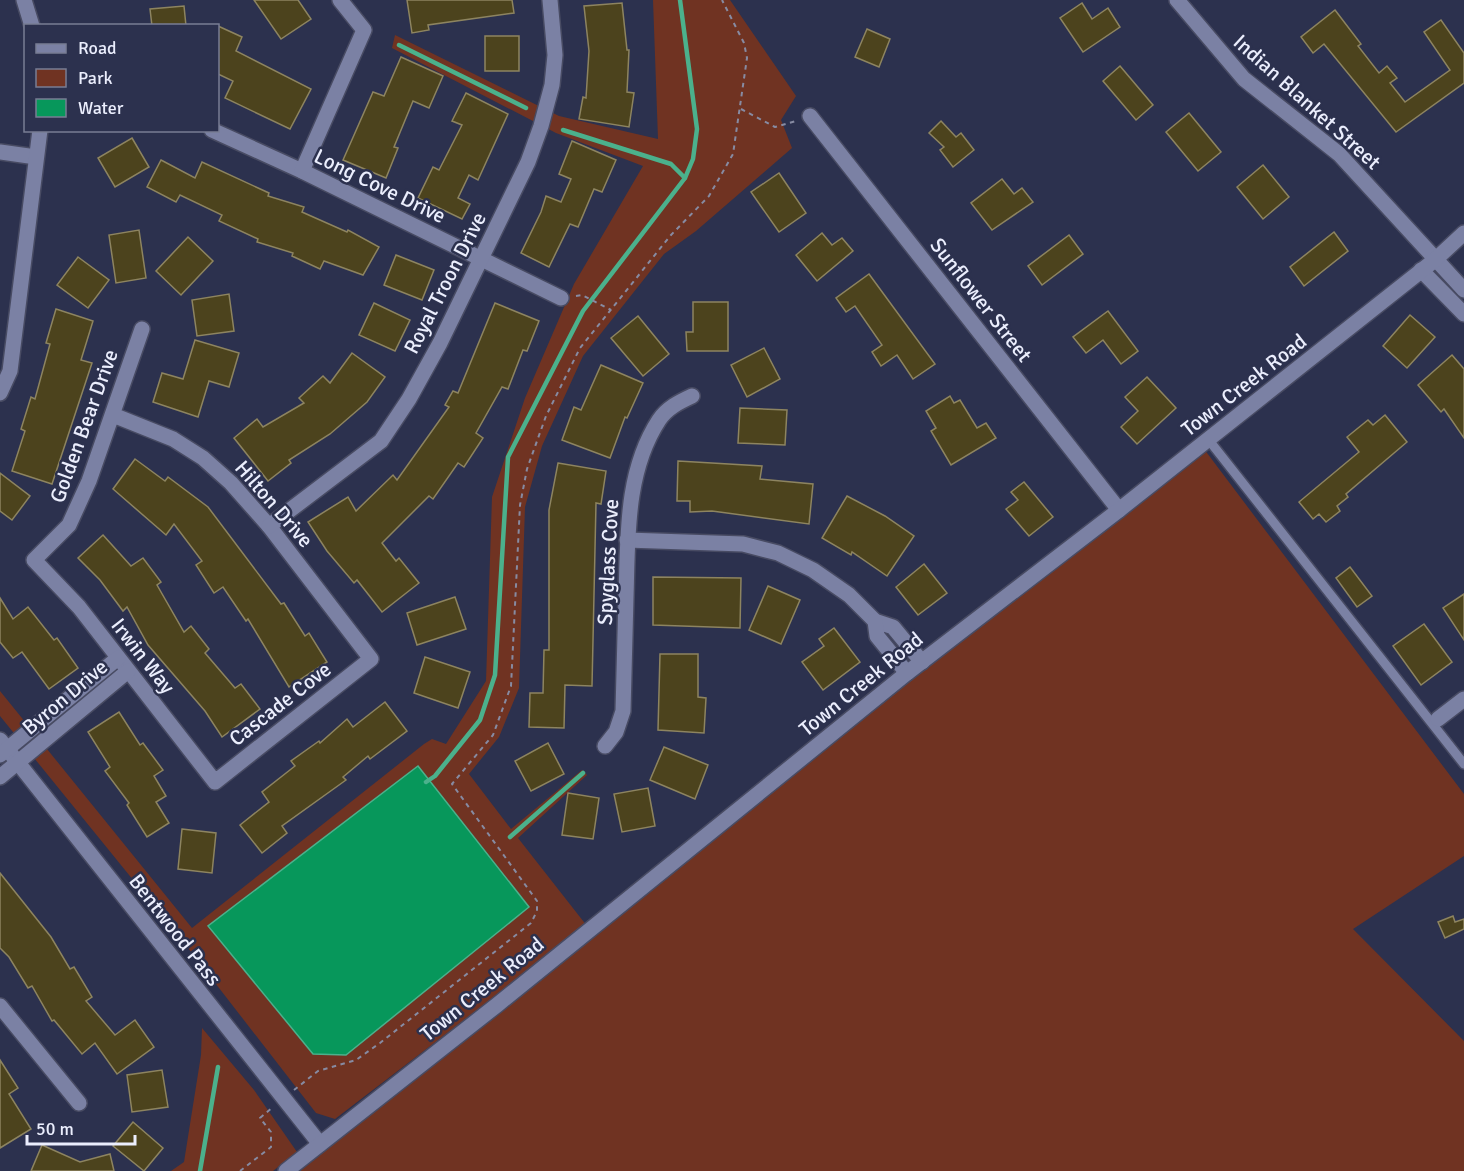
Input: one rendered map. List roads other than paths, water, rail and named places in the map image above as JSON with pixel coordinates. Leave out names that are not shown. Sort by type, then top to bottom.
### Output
[{"type":"street","points":[[24,0],[31,24]]},
{"type":"street","points":[[302,171],[364,30],[340,0]]},
{"type":"street","name":"Royal Troon Drive","points":[[269,526],[381,441],[409,399],[482,258],[528,162],[549,95],[555,55],[550,0]]},
{"type":"street","name":"Indian Blanket Street","points":[[1177,0],[1209,41],[1244,79],[1339,154],[1464,290]]},
{"type":"street","name":"Sunflower Street","points":[[810,116],[1119,510]]},
{"type":"street","points":[[2,385],[10,371],[40,132]]},
{"type":"street","name":"Long Cove Drive","points":[[216,132],[302,171],[561,298]]},
{"type":"street","points":[[0,152],[36,157]]},
{"type":"street","name":"Town Creek Road","points":[[286,1171],[497,1005],[907,673],[1119,510],[1436,259],[1464,233]]},
{"type":"street","points":[[1421,270],[1464,314]]},
{"type":"street","name":"Golden Bear Drive","points":[[34,560],[69,525],[89,482],[142,328]]},
{"type":"street","name":"Spyglass Cove","points":[[604,746],[616,732],[623,711],[627,540],[632,492],[646,448],[660,419],[675,404],[692,396]]},
{"type":"street","name":"Hilton Drive","points":[[113,415],[173,439],[203,458],[231,483],[269,526],[370,659]]},
{"type":"street","points":[[627,540],[743,544],[778,553],[813,570],[849,595],[875,621],[893,627],[922,662]]},
{"type":"street","name":"Irwin Way","points":[[34,560],[79,607],[215,782]]},
{"type":"street","points":[[875,621],[878,636],[907,673]]},
{"type":"street","name":"Byron Drive","points":[[3,748],[118,658]]},
{"type":"street","name":"Cascade Cove","points":[[215,782],[370,659]]},
{"type":"street","name":"Byron Drive","points":[[0,777],[128,671]]},
{"type":"street","points":[[1438,719],[1464,699]]},
{"type":"street","name":"Bentwood Pass","points":[[3,748],[320,1144]]},
{"type":"street","points":[[0,1006],[79,1103]]},
{"type":"lane","points":[[1208,440],[1464,764]]},
{"type":"water","points":[[418,766],[529,907],[346,1055],[313,1054],[208,926]]},
{"type":"waterway","points":[[426,782],[435,776],[480,720],[495,675],[508,457],[583,311],[685,178],[693,159],[697,129],[680,0]]},
{"type":"waterway","points":[[399,45],[526,108]]},
{"type":"waterway","points":[[563,130],[671,164],[685,178]]},
{"type":"waterway","points":[[510,837],[583,773]]},
{"type":"waterway","points":[[200,1171],[218,1067]]}]
